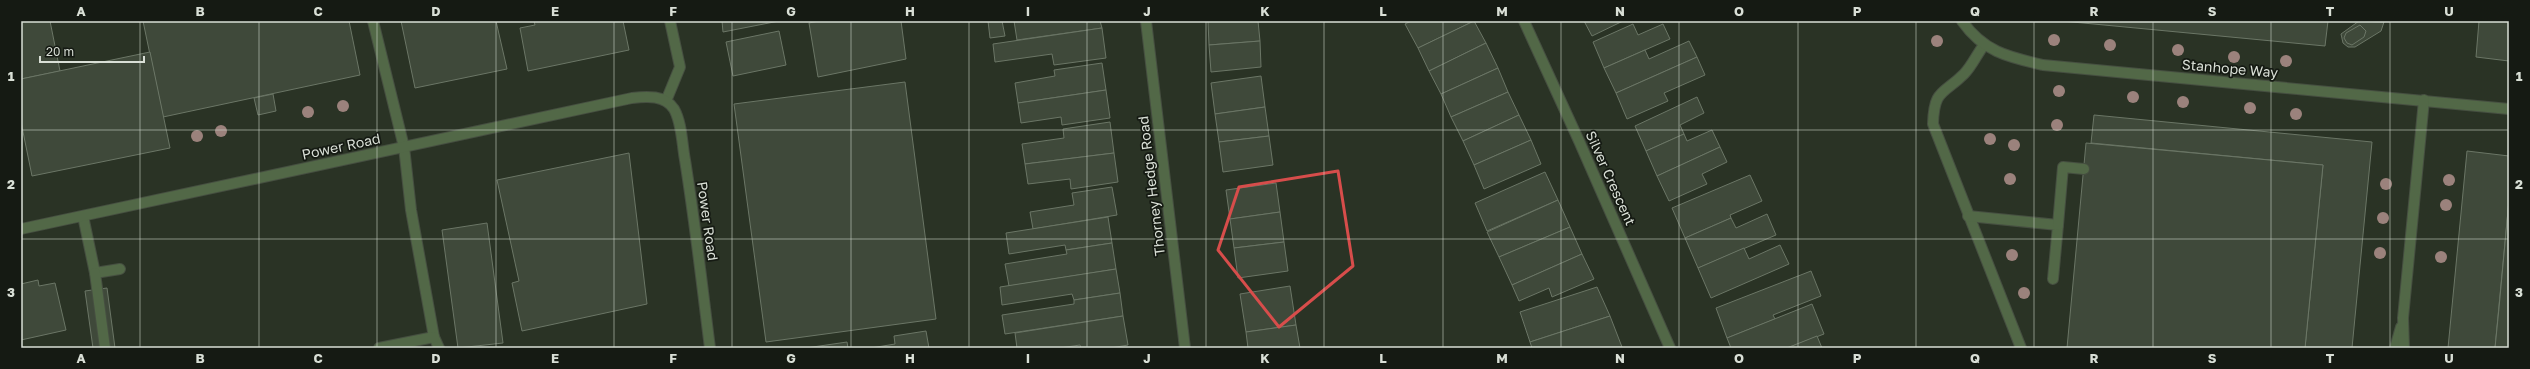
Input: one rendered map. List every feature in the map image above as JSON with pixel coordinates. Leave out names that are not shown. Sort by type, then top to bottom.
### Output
[{"type":"street","points":[[373,21],[404,147],[411,210],[434,337],[439,348]]},
{"type":"street","points":[[666,101],[680,67],[670,21]]},
{"type":"street","name":"Thorney Hedge Road","points":[[1146,21],[1185,348]]},
{"type":"street","name":"Silver Crescent","points":[[1524,21],[1580,141],[1670,348]]},
{"type":"street","name":"Stanhope Way","points":[[1962,21],[1984,45],[2007,57],[2043,65],[2509,109]]},
{"type":"street","points":[[1984,45],[1964,74],[1940,93],[1933,111],[1933,124],[2021,348]]},
{"type":"street","name":"Power Road","points":[[21,229],[646,96],[666,101],[674,109],[678,119],[710,348]]},
{"type":"street","points":[[2404,348],[2403,318],[2424,100]]},
{"type":"street","points":[[2053,279],[2063,167],[2084,169]]},
{"type":"street","points":[[83,216],[95,273],[105,348]]},
{"type":"street","points":[[1968,216],[2058,225]]},
{"type":"street","points":[[95,273],[120,269]]},
{"type":"street","points":[[2395,348],[2403,318]]},
{"type":"street","points":[[379,348],[434,337]]},
{"type":"highlighted area","points":[[1338,171],[1353,266],[1279,327],[1218,250],[1239,187]]},
{"type":"building","points":[[21,21],[50,21],[60,71],[21,79]]},
{"type":"building","points":[[143,21],[349,21],[360,75],[163,117]]},
{"type":"building","points":[[401,21],[496,21],[507,69],[415,88]]},
{"type":"building","points":[[534,21],[623,21],[629,50],[528,71],[520,28],[535,25]]},
{"type":"building","points":[[722,21],[779,21],[723,32]]},
{"type":"building","points":[[819,21],[901,21],[906,59],[818,77],[809,23]]},
{"type":"building","points":[[988,21],[1002,21],[1005,36],[990,38]]},
{"type":"building","points":[[1014,21],[1100,21],[1102,28],[1017,40]]},
{"type":"building","points":[[1208,21],[1258,21],[1260,41],[1209,45]]},
{"type":"building","points":[[1411,21],[1474,21],[1418,48],[1405,24]]},
{"type":"building","points":[[1474,21],[1486,43],[1429,71],[1418,48]]},
{"type":"building","points":[[1584,21],[1623,21],[1592,36]]},
{"type":"building","points":[[2062,21],[2328,21],[2325,46]]},
{"type":"building","points":[[2359,21],[2384,22],[2381,31],[2355,47],[2348,47],[2343,43],[2341,34]]},
{"type":"building","points":[[2479,21],[2509,21],[2509,61],[2476,57]]},
{"type":"building","points":[[1633,24],[1638,35],[1663,24],[1670,39],[1604,68],[1593,42]]},
{"type":"building","points":[[2360,25],[2366,31],[2364,37],[2352,45],[2347,43],[2344,38],[2346,33]]},
{"type":"building","points":[[1102,28],[1106,58],[1054,65],[1052,54],[995,62],[993,44]]},
{"type":"building","points":[[779,31],[786,65],[733,76],[726,42]]},
{"type":"building","points":[[1260,41],[1261,67],[1211,72],[1209,45]]},
{"type":"building","points":[[1689,41],[1697,57],[1616,93],[1604,68],[1645,50],[1649,59]]},
{"type":"building","points":[[1486,43],[1498,68],[1441,94],[1429,71]]},
{"type":"building","points":[[150,52],[170,148],[32,176],[21,122],[21,79]]},
{"type":"building","points":[[1697,57],[1705,75],[1664,93],[1668,101],[1627,119],[1616,93]]},
{"type":"building","points":[[1102,63],[1106,90],[1018,103],[1015,83],[1055,76],[1054,70]]},
{"type":"building","points":[[1498,68],[1508,92],[1451,117],[1441,94]]},
{"type":"building","points":[[1261,76],[1265,107],[1215,114],[1211,83]]},
{"type":"building","points":[[905,82],[936,319],[766,342],[734,104]]},
{"type":"building","points":[[1106,90],[1110,118],[1062,125],[1061,117],[1021,123],[1018,103]]},
{"type":"building","points":[[1508,92],[1519,115],[1463,141],[1451,117]]},
{"type":"building","points":[[273,94],[276,111],[258,115],[254,98]]},
{"type":"building","points":[[1697,97],[1704,113],[1680,125],[1684,134],[1646,151],[1635,126]]},
{"type":"building","points":[[1265,107],[1269,136],[1219,142],[1215,114]]},
{"type":"building","points":[[1519,115],[1531,140],[1474,165],[1463,141]]},
{"type":"building","points":[[2094,115],[2372,142],[2352,348],[2305,348],[2323,165],[2091,143]]},
{"type":"building","points":[[1110,122],[1114,153],[1025,164],[1022,144],[1064,138],[1063,129]]},
{"type":"building","points":[[1712,130],[1720,147],[1657,176],[1646,151],[1684,134],[1687,141]]},
{"type":"building","points":[[1269,136],[1273,165],[1223,172],[1219,142]]},
{"type":"building","points":[[1531,140],[1541,164],[1484,189],[1474,165]]},
{"type":"building","points":[[2086,143],[2323,165],[2305,348],[2067,348]]},
{"type":"building","points":[[1720,147],[1727,162],[1702,174],[1707,184],[1669,201],[1657,176]]},
{"type":"building","points":[[2467,151],[2509,156],[2509,200],[2495,348],[2448,348]]},
{"type":"building","points":[[629,153],[647,304],[522,331],[512,283],[519,281],[497,180]]},
{"type":"building","points":[[1114,153],[1118,182],[1071,189],[1070,179],[1028,184],[1025,164]]},
{"type":"building","points":[[1545,172],[1558,200],[1487,231],[1475,203]]},
{"type":"building","points":[[1750,175],[1762,201],[1730,215],[1731,218],[1685,238],[1672,208]]},
{"type":"building","points":[[1276,183],[1280,212],[1230,219],[1226,190]]},
{"type":"building","points":[[1112,187],[1117,215],[1033,229],[1030,212],[1074,205],[1072,193]]},
{"type":"building","points":[[1558,200],[1570,227],[1499,257],[1487,232]]},
{"type":"building","points":[[2509,200],[2509,348],[2495,348],[2499,308]]},
{"type":"building","points":[[1280,212],[1284,242],[1234,248],[1230,219]]},
{"type":"building","points":[[1767,214],[1776,235],[1698,268],[1685,238],[1731,218],[1736,228]]},
{"type":"building","points":[[1108,217],[1112,243],[1066,250],[1065,245],[1009,254],[1006,233]]},
{"type":"building","points":[[487,223],[503,343],[458,348],[442,230]]},
{"type":"building","points":[[1570,227],[1582,254],[1512,285],[1499,257]]},
{"type":"building","points":[[1284,242],[1288,271],[1238,278],[1234,248]]},
{"type":"building","points":[[1112,243],[1116,269],[1009,286],[1005,264],[1067,254],[1066,250]]},
{"type":"building","points":[[1780,245],[1789,264],[1711,298],[1698,268],[1744,248],[1749,259]]},
{"type":"building","points":[[1582,254],[1594,279],[1552,297],[1549,288],[1519,301],[1512,285]]},
{"type":"building","points":[[1116,269],[1120,293],[1074,300],[1072,294],[1002,305],[1000,287]]},
{"type":"building","points":[[1811,271],[1821,296],[1773,315],[1775,319],[1727,338],[1716,308]]},
{"type":"building","points":[[38,280],[39,286],[55,283],[66,330],[21,340],[21,284]]},
{"type":"building","points":[[1290,286],[1296,325],[1246,332],[1240,294]]},
{"type":"building","points":[[1597,287],[1610,316],[1530,342],[1520,312]]},
{"type":"building","points":[[107,288],[115,348],[93,348],[85,291]]},
{"type":"building","points":[[1120,293],[1123,316],[1005,334],[1002,315],[1074,304],[1074,300]]},
{"type":"building","points":[[1812,304],[1824,334],[1787,348],[1731,348],[1727,338]]},
{"type":"building","points":[[1123,316],[1128,345],[1111,348],[1081,348],[1080,345],[1060,348],[1017,348],[1015,333]]},
{"type":"building","points":[[1610,316],[1622,347],[1532,348],[1530,342]]},
{"type":"building","points":[[1296,325],[1300,348],[1248,348],[1246,332]]},
{"type":"building","points":[[926,331],[929,348],[871,348],[895,344],[894,336]]},
{"type":"building","points":[[1817,336],[1822,348],[1787,348]]},
{"type":"building","points":[[847,342],[848,348],[806,348]]}]
